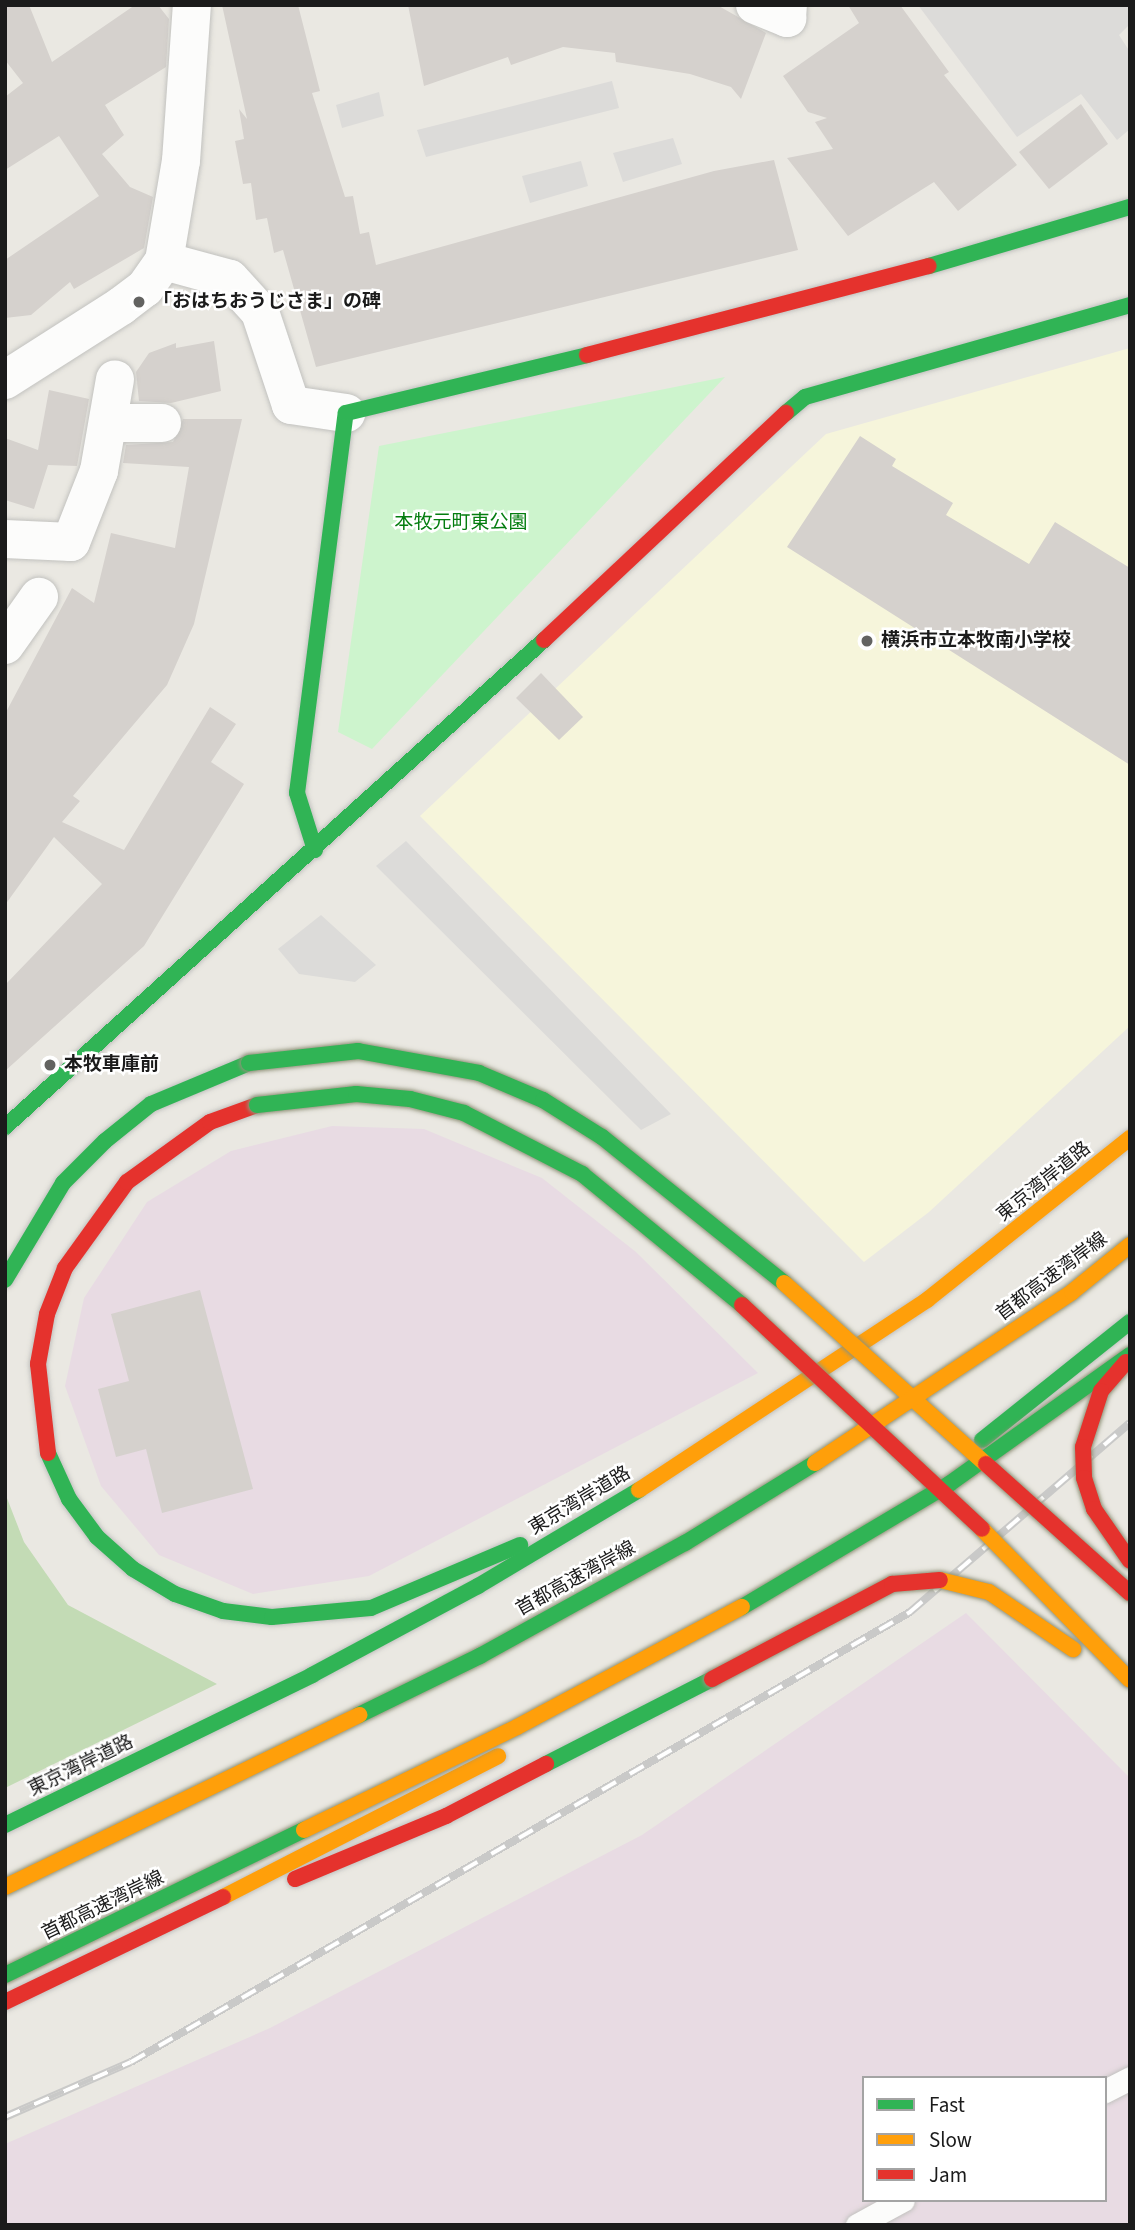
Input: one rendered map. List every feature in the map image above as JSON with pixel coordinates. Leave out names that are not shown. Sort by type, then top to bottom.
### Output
[{"type":"main road","points":[[315,850],[297,793],[346,413],[645,340],[1130,207]]},
{"type":"main road","points":[[5,1127],[488,694],[730,461],[805,397],[1130,305]]},
{"type":"main road","points":[[5,1280],[62,1183],[104,1140],[151,1104],[249,1063],[358,1051],[406,1057],[479,1073],[542,1100],[602,1136],[738,1242],[1130,1593]]},
{"type":"main road","points":[[645,1486],[419,1592],[321,1617],[223,1611],[175,1594],[133,1569],[97,1537],[69,1499],[50,1460],[40,1416],[38,1364],[47,1314],[65,1268],[91,1224],[127,1182],[188,1136],[257,1105],[356,1094],[410,1099],[464,1113],[582,1174],[708,1273],[993,1539],[1130,1680]]},
{"type":"main road","name":"東京湾岸道路","points":[[5,1825],[312,1675],[478,1586],[645,1486],[927,1300],[1130,1138]]},
{"type":"main road","name":"首都高速湾岸線","points":[[5,1887],[468,1662],[685,1543],[882,1422],[1072,1292],[1130,1245]]},
{"type":"main road","points":[[85,1966],[523,1743],[738,1616],[956,1461],[1130,1322]]},
{"type":"main road","points":[[1130,1357],[1101,1391],[1083,1447],[1084,1478],[1094,1508],[1130,1561]]},
{"type":"main road","name":"首都高速湾岸線","points":[[5,1975],[505,1733],[733,1612],[949,1484],[1130,1357]]},
{"type":"main road","points":[[5,2001],[446,1816],[892,1584],[925,1580],[956,1581],[1019,1608],[1130,1693]]},
{"type":"street","points":[[5,380],[73,338],[145,288],[164,261],[181,161],[192,5]]},
{"type":"street","points":[[755,5],[788,18],[788,5]]},
{"type":"street","points":[[164,261],[230,279],[260,312],[291,405],[346,413]]},
{"type":"street","points":[[5,396],[73,338]]},
{"type":"street","points":[[5,539],[71,542],[99,471],[111,423],[116,379]]},
{"type":"street","points":[[111,423],[162,423]]},
{"type":"street","points":[[5,645],[39,597]]},
{"type":"lane","points":[[1107,2090],[1130,2077]]},
{"type":"lane","points":[[857,2225],[898,2202]]},
{"type":"shaded area","points":[[918,5],[1130,5],[1130,24],[1119,35],[1130,52],[1130,129],[1117,140],[1081,94],[1017,137]]},
{"type":"shaded area","points":[[612,81],[619,108],[426,157],[417,130]]},
{"type":"shaded area","points":[[379,92],[384,116],[342,128],[336,105]]},
{"type":"shaded area","points":[[673,138],[682,164],[623,182],[613,153]]},
{"type":"shaded area","points":[[581,161],[588,186],[530,203],[522,176]]},
{"type":"shaded area","name":"横浜市立本牧南小学校","points":[[1130,348],[1130,1026],[929,1212],[864,1262],[420,816],[826,434]]},
{"type":"shaded area","points":[[406,841],[671,1114],[641,1130],[376,866]]},
{"type":"shaded area","points":[[321,915],[376,965],[355,982],[299,974],[278,949]]},
{"type":"shaded area","points":[[332,1126],[424,1129],[542,1178],[636,1252],[758,1373],[369,1576],[253,1594],[159,1555],[101,1486],[65,1386],[84,1298],[147,1202],[231,1151]]},
{"type":"shaded area","points":[[5,1493],[24,1542],[68,1605],[217,1684],[5,1788]]},
{"type":"shaded area","points":[[966,1613],[1130,1778],[1130,2225],[5,2225],[5,2144],[270,2028],[642,1835]]},
{"type":"green space","name":"本牧元町東公園","points":[[725,377],[372,749],[338,732],[379,446]]},
{"type":"building","points":[[5,5],[29,5],[52,62],[135,5],[158,5],[169,19],[166,67],[105,105],[124,135],[102,154],[130,187],[153,197],[144,248],[74,289],[70,282],[31,315],[5,318],[5,260],[99,196],[59,136],[5,170],[5,97],[23,83],[5,60]]},
{"type":"building","points":[[222,5],[298,5],[320,91],[312,93],[345,197],[353,196],[360,234],[369,232],[376,265],[714,171],[774,160],[798,250],[316,367],[283,250],[274,253],[267,218],[256,220],[251,183],[243,184],[235,141],[244,139],[239,109],[247,119]]},
{"type":"building","points":[[408,5],[717,5],[766,33],[741,99],[731,87],[690,74],[616,62],[615,53],[563,47],[511,65],[508,57],[424,86]]},
{"type":"building","points":[[848,5],[900,5],[949,72],[944,75],[1017,165],[958,211],[934,182],[848,236],[787,158],[833,149],[815,122],[827,118],[808,112],[783,76],[859,23]]},
{"type":"building","points":[[1081,104],[1108,144],[1049,189],[1019,152]]},
{"type":"building","points":[[214,341],[221,391],[171,403],[139,401],[136,372],[149,353],[176,343],[176,348]]},
{"type":"building","points":[[49,390],[89,399],[77,466],[48,465],[34,509],[5,500],[5,438],[38,450]]},
{"type":"building","points":[[183,419],[242,419],[194,624],[167,685],[73,796],[80,801],[62,822],[124,850],[210,707],[236,724],[211,762],[244,784],[144,946],[5,1071],[5,985],[102,884],[54,837],[5,905],[5,714],[72,588],[94,603],[111,533],[175,548],[189,467],[123,463],[126,445],[173,442]]},
{"type":"building","points":[[860,436],[896,459],[892,466],[953,503],[946,515],[1029,564],[1055,522],[1130,568],[1130,765],[787,547]]},
{"type":"building","points":[[541,673],[583,717],[559,740],[516,698]]},
{"type":"building","points":[[200,1290],[253,1489],[162,1513],[146,1449],[116,1457],[98,1389],[129,1381],[111,1314]]},
{"type":"railway","points":[[5,2117],[131,2062],[910,1612],[1130,1423]]},
{"type":"traffic: fast","points":[[929,266],[1130,207]]},
{"type":"traffic: fast","points":[[786,413],[805,397],[1130,305]]},
{"type":"traffic: fast","points":[[315,850],[297,793],[346,413],[587,355]]},
{"type":"traffic: fast","points":[[5,1127],[544,640]]},
{"type":"traffic: fast","points":[[249,1063],[358,1051],[479,1073],[543,1100],[602,1137],[784,1283]]},
{"type":"traffic: fast","points":[[5,1280],[63,1183],[105,1141],[151,1104],[249,1063]]},
{"type":"traffic: fast","points":[[257,1105],[356,1094],[410,1099],[464,1113],[582,1174],[742,1305]]},
{"type":"traffic: fast","points":[[982,1440],[1130,1322]]},
{"type":"traffic: fast","points":[[742,1607],[949,1484],[1130,1355]]},
{"type":"traffic: fast","points":[[48,1453],[69,1499],[97,1537],[133,1569],[175,1594],[223,1611],[272,1617],[371,1608],[520,1545]]},
{"type":"traffic: fast","points":[[359,1715],[480,1656],[685,1543],[815,1463]]},
{"type":"traffic: fast","points":[[5,1825],[312,1675],[478,1586],[639,1490]]},
{"type":"traffic: fast","points":[[546,1764],[712,1679]]},
{"type":"traffic: fast","points":[[5,1975],[304,1830]]},
{"type":"traffic: slow","points":[[639,1490],[927,1300],[1130,1138]]},
{"type":"traffic: slow","points":[[815,1463],[1072,1292],[1130,1245]]},
{"type":"traffic: slow","points":[[784,1283],[986,1464]]},
{"type":"traffic: slow","points":[[982,1529],[1130,1680]]},
{"type":"traffic: slow","points":[[940,1580],[989,1592],[1073,1649]]},
{"type":"traffic: slow","points":[[304,1830],[517,1727],[742,1607]]},
{"type":"traffic: slow","points":[[5,1887],[359,1715]]},
{"type":"traffic: slow","points":[[223,1897],[498,1756]]},
{"type":"traffic: jam","points":[[587,355],[929,266]]},
{"type":"traffic: jam","points":[[544,640],[786,413]]},
{"type":"traffic: jam","points":[[48,1453],[38,1364],[47,1314],[65,1268],[127,1182],[210,1122],[257,1105]]},
{"type":"traffic: jam","points":[[742,1305],[982,1529]]},
{"type":"traffic: jam","points":[[1126,1362],[1101,1391],[1083,1447],[1084,1478],[1094,1509],[1130,1561]]},
{"type":"traffic: jam","points":[[986,1464],[1130,1593]]},
{"type":"traffic: jam","points":[[712,1679],[892,1584],[940,1580]]},
{"type":"traffic: jam","points":[[295,1879],[446,1816],[546,1764]]},
{"type":"traffic: jam","points":[[5,2002],[223,1897]]},
{"type":"place","name":"「おはちおうじさま」の碑","points":[[139,302]]},
{"type":"place","name":"横浜市立本牧南小学校","points":[[867,641]]},
{"type":"place","name":"本牧車庫前","points":[[50,1065]]}]
